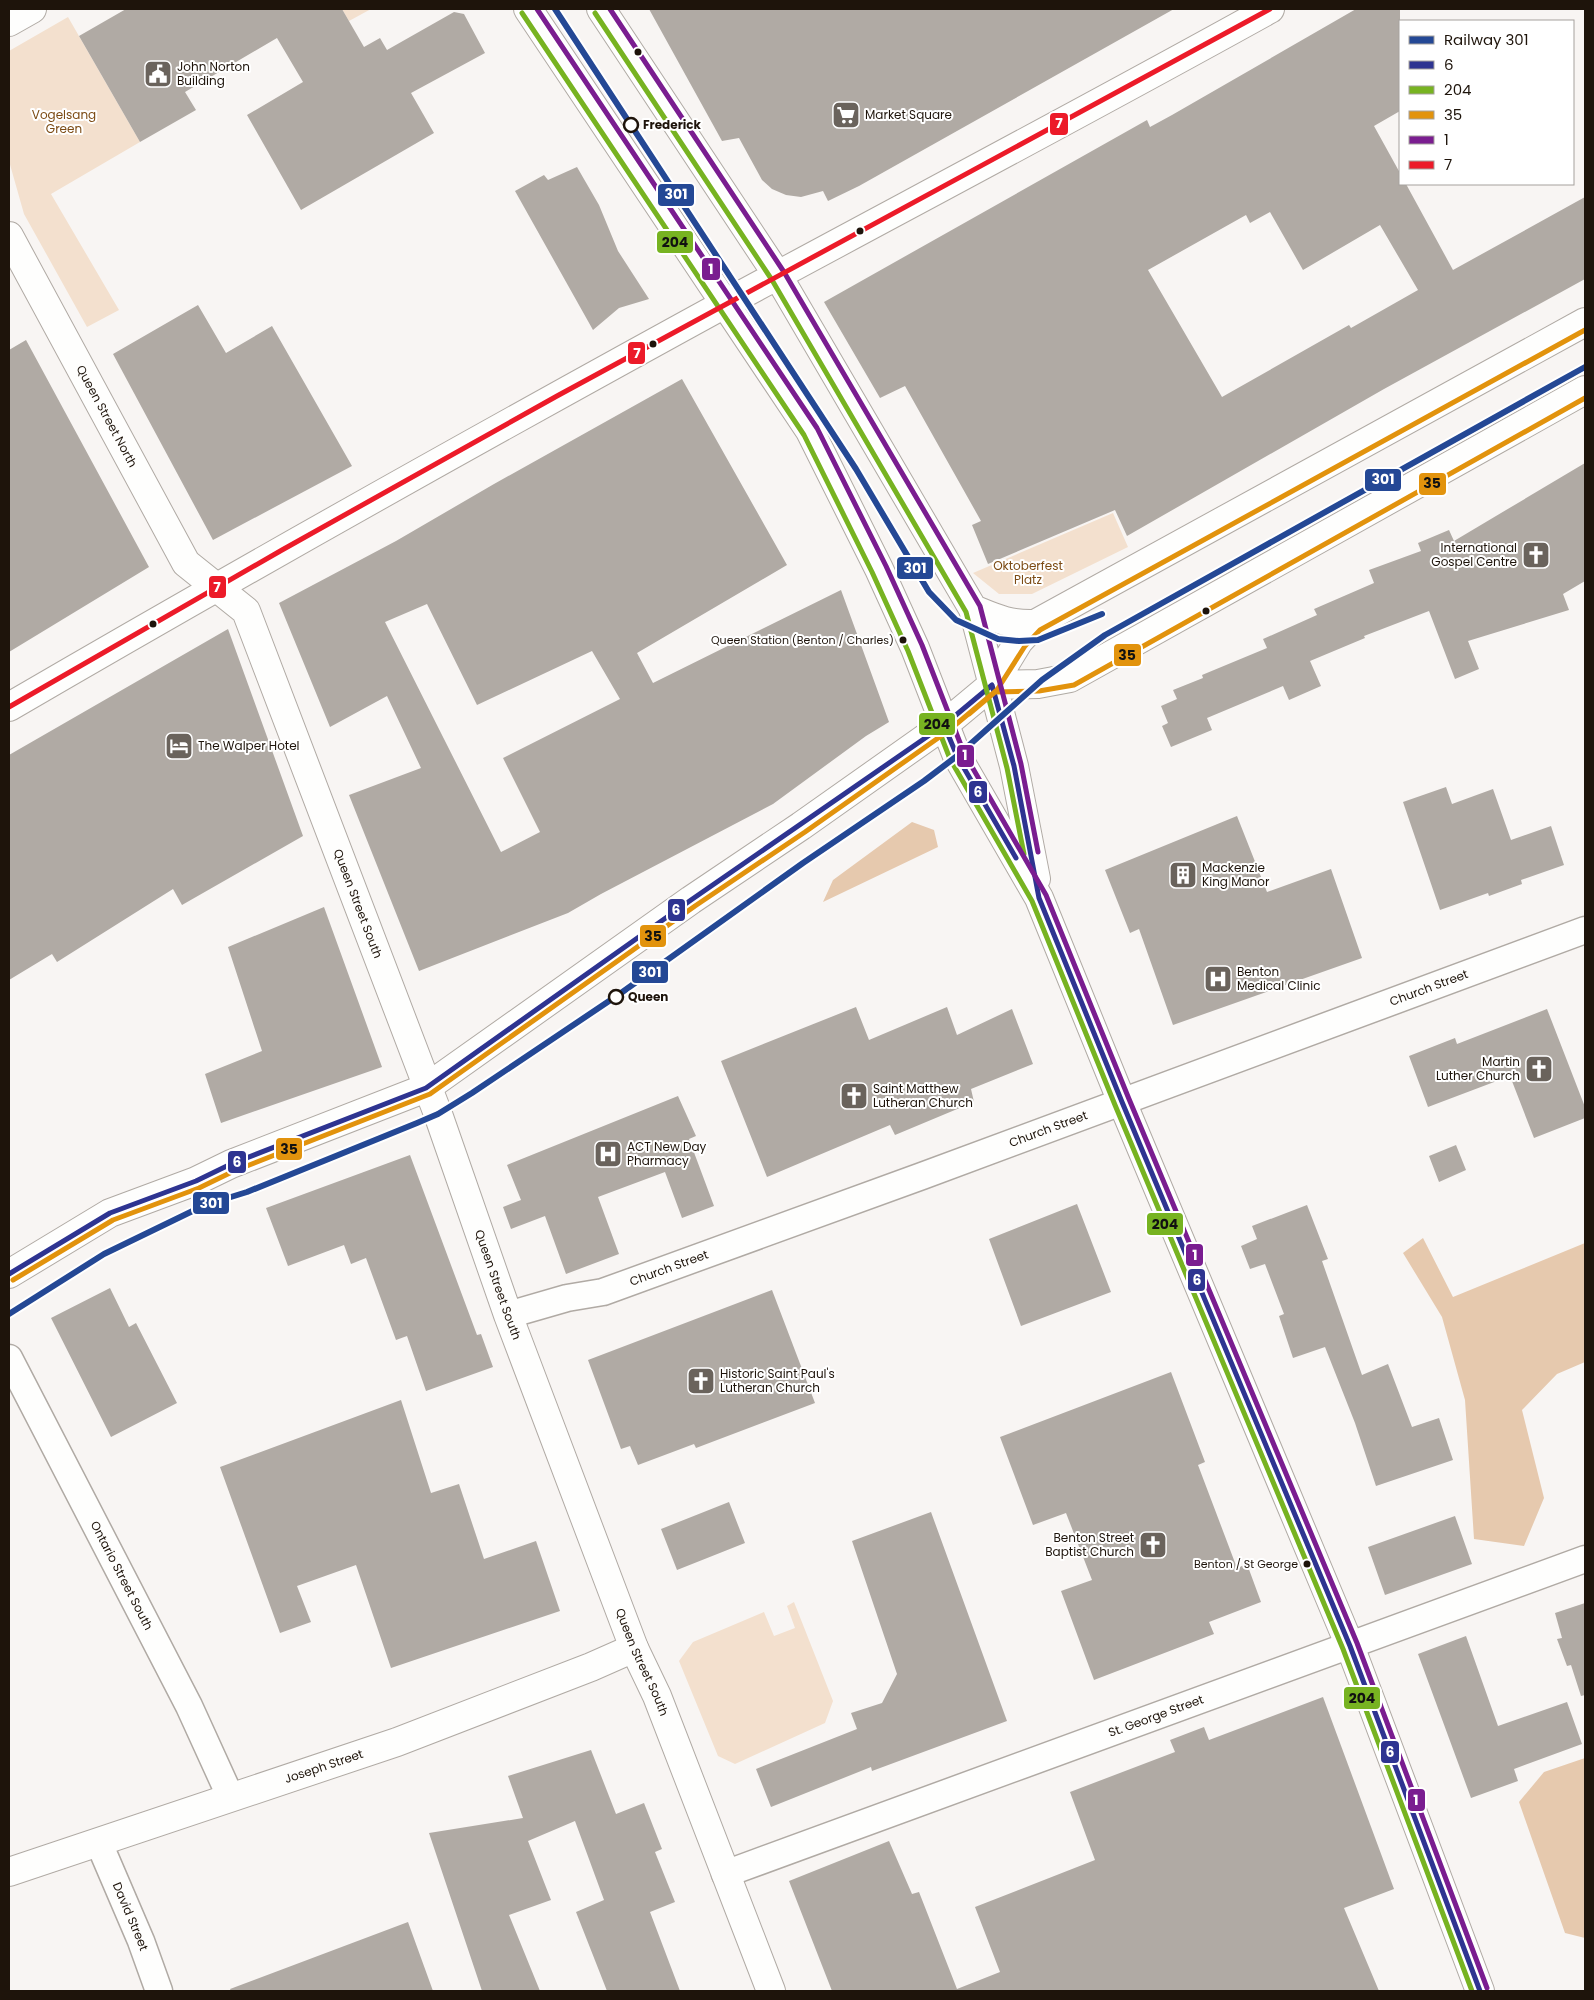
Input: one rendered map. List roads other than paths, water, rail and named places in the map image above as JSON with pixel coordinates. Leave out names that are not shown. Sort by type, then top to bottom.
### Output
[{"type":"main road","points":[[9,22],[32,9]]},
{"type":"main road","points":[[528,9],[810,431],[915,648],[957,756],[1040,898],[1122,1102],[1350,1646],[1480,1991]]},
{"type":"main road","points":[[601,9],[778,276],[973,609],[1014,766],[1040,898]]},
{"type":"main road","points":[[9,707],[215,586],[726,304],[1270,9]]},
{"type":"main road","name":"Queen Street North","points":[[9,236],[186,563],[215,586]]},
{"type":"main road","points":[[9,1274],[110,1214],[196,1181],[231,1164],[426,1088],[691,900],[801,826],[944,725],[992,685],[1019,641],[1034,624],[1585,322]]},
{"type":"main road","points":[[992,685],[1038,684],[1070,678],[1585,390]]},
{"type":"main road","name":"Queen Street South","points":[[215,586],[246,611],[442,1127],[508,1315],[634,1648],[657,1696],[770,1991]]},
{"type":"main road","points":[[973,609],[1005,622],[1018,625],[1034,624]]},
{"type":"main road","name":"Joseph Street","points":[[9,1872],[99,1843],[230,1796],[397,1742],[591,1667],[634,1648]]},
{"type":"street","name":"Church Street","points":[[508,1315],[567,1298],[603,1292],[1585,930]]},
{"type":"street","name":"Ontario Street South","points":[[9,1358],[189,1706],[230,1796]]},
{"type":"street","name":"St. George Street","points":[[725,1874],[1585,1559]]},
{"type":"street","name":"David Street","points":[[99,1843],[141,1941],[159,1991]]},
{"type":"rail line","name":"301","points":[[555,9],[856,469],[929,592],[956,620],[998,639],[1038,640],[1102,614]]},
{"type":"rail line","name":"301","points":[[9,1314],[104,1254],[205,1205],[247,1192],[438,1114],[621,993],[803,863],[924,781],[957,756],[1042,680],[1105,635],[1585,367]]},
{"type":"place","name":"John Norton Building","points":[[158,74]]},
{"type":"place","name":"Market Square","points":[[846,115]]},
{"type":"place","name":"Frederick","points":[[631,125]]},
{"type":"place","name":"International Gospel Centre","points":[[1536,555]]},
{"type":"place","name":"Queen Station (Benton / Charles)","points":[[903,640]]},
{"type":"place","name":"The Walper Hotel","points":[[179,746]]},
{"type":"place","name":"Mackenzie King Manor","points":[[1183,875]]},
{"type":"place","name":"Benton Medical Clinic","points":[[1218,979]]},
{"type":"place","name":"Queen","points":[[616,997]]},
{"type":"place","name":"Martin Luther Church","points":[[1539,1069]]},
{"type":"place","name":"Saint Matthew Lutheran Church","points":[[854,1096]]},
{"type":"place","name":"ACT New Day Pharmacy","points":[[608,1154]]},
{"type":"place","name":"Historic Saint Paul's Lutheran Church","points":[[701,1381]]},
{"type":"place","name":"Benton Street Baptist Church","points":[[1153,1545]]},
{"type":"place","name":"Benton / St George","points":[[1307,1564]]},
{"type":"park label","name":"Vogelsang Green","points":[[64,122]]},
{"type":"park label","name":"Oktoberfest Platz","points":[[1028,573]]}]
